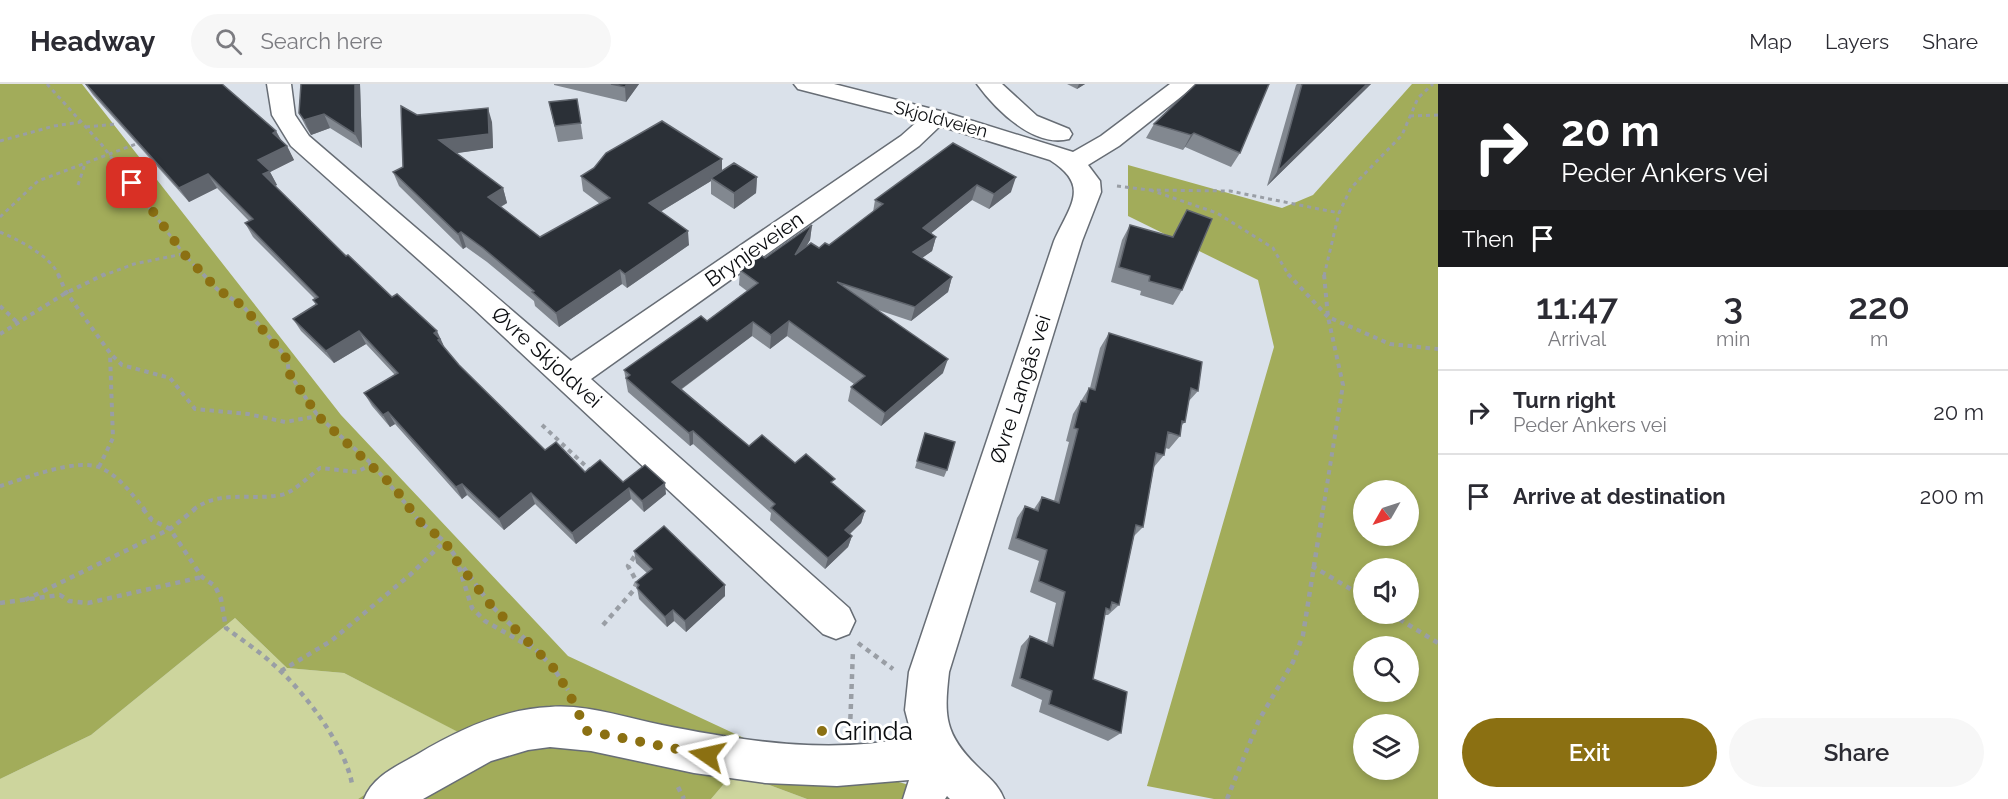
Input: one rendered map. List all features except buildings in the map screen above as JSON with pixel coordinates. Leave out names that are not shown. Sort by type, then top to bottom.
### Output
[{"type":"street","name":"Øvre Skjoldvei","points":[[279,84],[279,102],[283,117],[300,141],[366,195],[836,621]]},
{"type":"street","name":"Skjoldveien","points":[[806,84],[1083,157]]},
{"type":"street","points":[[989,84],[1028,123],[1046,131],[1071,137],[1083,157],[1110,141],[1185,84]]},
{"type":"street","name":"Brynjeveien","points":[[570,378],[910,141],[936,117]]},
{"type":"street","name":"Øvre Langås vei","points":[[982,799],[964,786],[940,752],[925,709],[929,672],[1068,241],[1088,192],[1083,157]]},
{"type":"street","points":[[368,795],[428,771],[476,746],[506,735],[550,727],[587,731],[707,755],[786,762],[849,763],[908,760],[940,752]]},
{"type":"street","points":[[924,799],[940,752]]},
{"type":"path","points":[[47,84],[108,153],[184,254],[217,289],[243,306],[264,331],[286,358],[289,373],[318,416],[394,487],[419,521],[445,542],[458,563],[490,604],[561,678],[587,731]]},
{"type":"path","points":[[1227,799],[1259,720],[1293,662],[1303,635],[1312,566],[1343,385],[1328,317],[1323,278],[1339,213],[1352,188],[1402,135],[1418,98],[1433,84]]},
{"type":"path","points":[[1410,116],[1438,115]]},
{"type":"path","points":[[0,141],[54,126],[81,122]]},
{"type":"path","points":[[86,127],[117,124]]},
{"type":"path","points":[[0,217],[38,181],[136,144]]},
{"type":"path","points":[[78,184],[85,163]]},
{"type":"path","points":[[1116,185],[1150,190],[1230,191],[1339,213]]},
{"type":"path","points":[[1150,190],[1217,213],[1273,248],[1292,281],[1328,317],[1390,344],[1438,349]]},
{"type":"path","points":[[0,232],[29,244],[34,252],[55,266],[66,292],[110,353],[122,365],[170,378],[184,399],[195,408],[248,414],[285,422],[318,416]]},
{"type":"path","points":[[0,334],[66,292],[128,265],[184,254]]},
{"type":"path","points":[[0,306],[17,322]]},
{"type":"path","points":[[99,467],[113,438],[110,353]]},
{"type":"path","points":[[542,425],[586,468]]},
{"type":"path","points":[[25,600],[170,529],[202,503],[229,496],[283,495],[320,468],[357,472],[372,464]]},
{"type":"path","points":[[0,486],[70,466],[99,467],[123,483],[152,520],[170,529],[202,577],[215,586],[221,599],[226,628],[281,671],[317,716],[368,795]]},
{"type":"path","points":[[281,671],[301,662],[335,637],[404,581],[445,542]]},
{"type":"path","points":[[603,625],[633,591],[637,582],[628,566],[641,547]]},
{"type":"path","points":[[458,563],[472,608],[506,634],[536,650]]},
{"type":"path","points":[[1312,566],[1353,590]]},
{"type":"path","points":[[0,603],[60,595],[69,601],[88,603],[202,577]]},
{"type":"path","points":[[836,621],[853,640],[899,672]]},
{"type":"path","points":[[1407,624],[1438,643]]},
{"type":"path","points":[[849,763],[853,659]]},
{"type":"green space","points":[[0,84],[82,84],[341,415],[568,656],[746,739],[959,799],[807,799],[734,772],[711,799],[358,799],[460,733],[344,673],[287,668],[235,618],[91,735],[0,779]]},
{"type":"green space","points":[[1412,84],[1438,84],[1438,799],[1214,799],[1147,786],[1274,347],[1258,280],[1128,216],[1128,165],[1282,208],[1313,195]]},
{"type":"green space","points":[[235,618],[287,668],[344,673],[461,733],[358,799],[0,799],[0,779],[91,735]]},
{"type":"green space","points":[[734,772],[807,799],[711,799]]},
{"type":"place","name":"Grinda","points":[[822,731]]},
{"type":"route","points":[[132,183],[184,254],[217,289],[243,306],[286,358],[289,373],[318,416],[394,487],[419,521],[445,542],[458,563],[490,604],[552,666],[568,691],[587,731],[707,755]]}]
